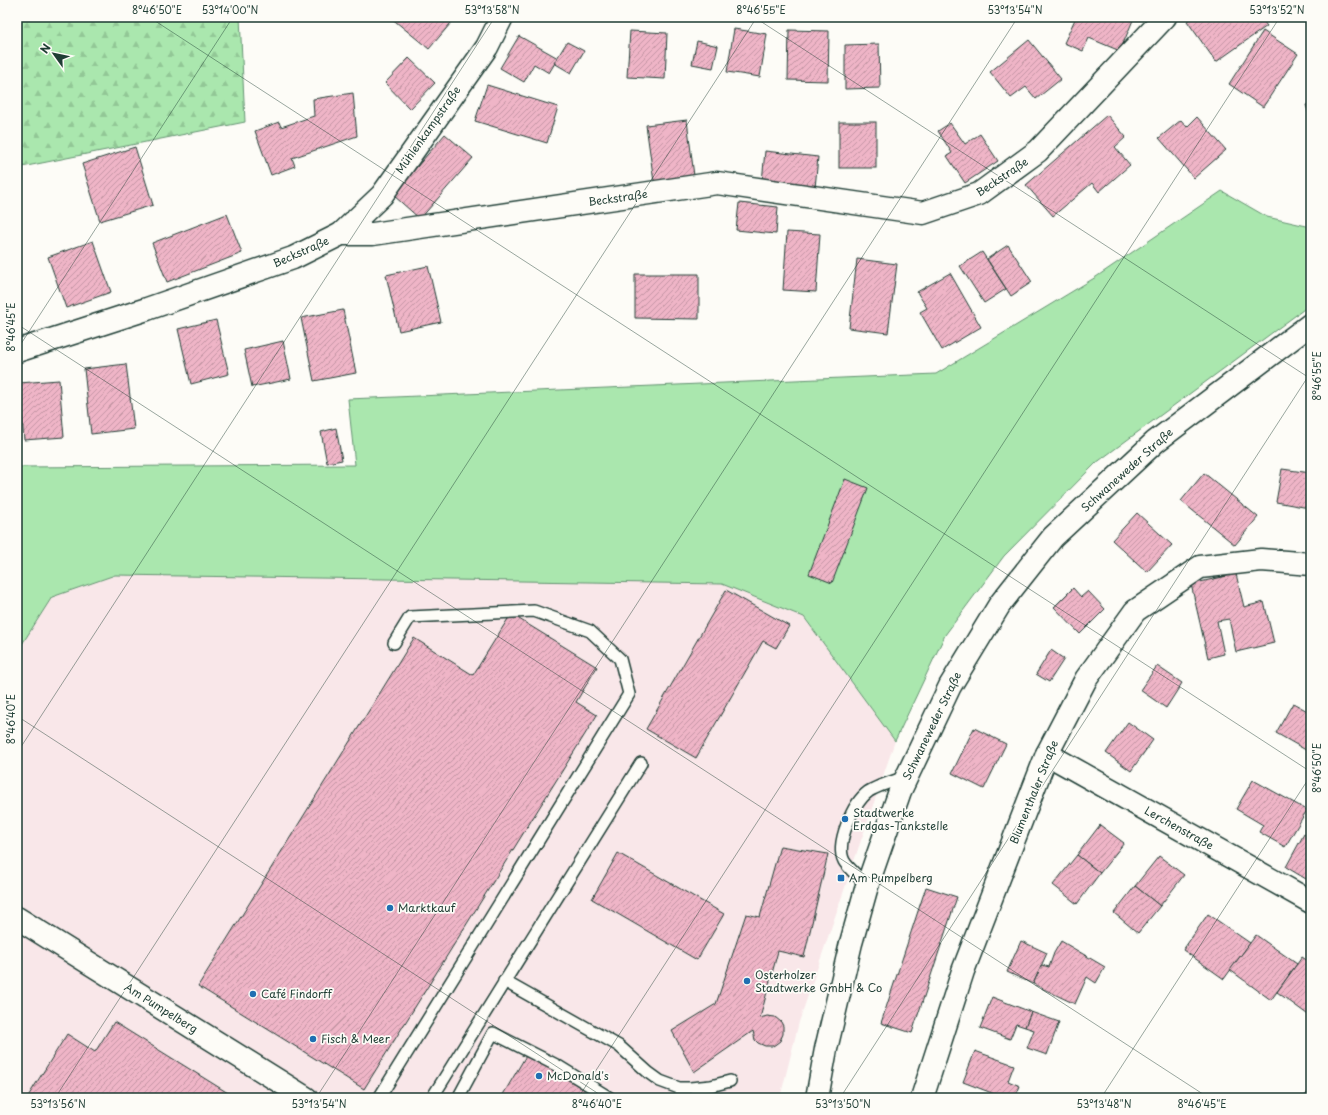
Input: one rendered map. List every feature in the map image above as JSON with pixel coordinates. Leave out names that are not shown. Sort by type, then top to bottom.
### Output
[{"type":"street","name":"Mühlenkampstraße","points":[[342,234],[382,195],[486,47],[502,17]]},
{"type":"street","name":"Beckstraße","points":[[17,351],[147,310],[293,258],[342,234],[373,234],[717,183],[923,213],[979,194],[1038,151],[1165,17]]},
{"type":"street","name":"Schwaneweder Straße","points":[[817,1098],[826,1049],[851,943],[867,886],[900,791],[950,686],[1000,604],[1053,537],[1155,442],[1311,324]]},
{"type":"street","name":"Blumenthaler Straße","points":[[922,1098],[962,971],[1047,754],[1086,679],[1135,611],[1200,567],[1262,560],[1311,564]]},
{"type":"street","name":"Lerchenstraße","points":[[1047,754],[1311,902]]},
{"type":"street","name":"Am Pumpelberg","points":[[17,918],[306,1098]]},
{"type":"lane","points":[[379,1098],[629,694],[620,659],[590,631],[534,611],[410,616],[394,643]]},
{"type":"lane","points":[[432,1098],[641,763]]},
{"type":"lane","points":[[867,886],[844,862],[841,847],[848,823],[856,804],[868,792],[907,776]]},
{"type":"lane","points":[[504,981],[619,1046],[660,1081],[679,1088],[690,1088],[711,1086],[730,1080]]},
{"type":"lane","points":[[458,1098],[493,1033],[558,1066],[610,1098]]},
{"type":"shaded area","points":[[115,575],[722,584],[804,617],[895,741],[799,1022],[780,1098],[17,1098],[17,652],[52,597]]},
{"type":"green space","points":[[17,17],[240,17],[245,122],[17,168]]},
{"type":"green space","points":[[1222,191],[1267,217],[1311,227],[1311,304],[1096,463],[1004,556],[945,635],[895,741],[804,617],[722,584],[115,575],[52,597],[17,652],[17,467],[355,465],[348,399],[936,374],[1096,277]]},
{"type":"building","points":[[390,17],[456,17],[429,49]]},
{"type":"building","points":[[1076,17],[1127,17],[1133,20],[1120,51],[1089,38],[1083,51],[1064,43]]},
{"type":"building","points":[[1193,17],[1260,17],[1267,26],[1216,62],[1187,21]]},
{"type":"building","points":[[734,29],[767,34],[760,77],[727,72]]},
{"type":"building","points":[[789,30],[829,31],[828,81],[788,80]]},
{"type":"building","points":[[630,31],[667,33],[665,79],[627,77]]},
{"type":"building","points":[[1263,31],[1298,54],[1263,107],[1229,84]]},
{"type":"building","points":[[519,36],[558,58],[549,73],[534,64],[524,82],[500,68]]},
{"type":"building","points":[[1029,40],[1061,79],[1036,99],[1026,87],[1011,98],[990,72]]},
{"type":"building","points":[[697,41],[718,46],[713,68],[692,64]]},
{"type":"building","points":[[567,42],[584,51],[571,73],[554,63]]},
{"type":"building","points":[[879,44],[880,88],[845,89],[845,45]]},
{"type":"building","points":[[409,58],[435,83],[410,109],[385,83]]},
{"type":"building","points":[[487,85],[558,107],[547,143],[475,121]]},
{"type":"building","points":[[353,93],[357,136],[292,158],[295,166],[271,175],[255,131],[279,122],[281,127],[314,116],[313,99]]},
{"type":"building","points":[[1311,103],[1311,121],[1306,105]]},
{"type":"building","points":[[1107,115],[1126,137],[1115,147],[1130,165],[1099,192],[1092,183],[1053,216],[1026,185]]},
{"type":"building","points":[[1197,117],[1226,150],[1194,178],[1159,138],[1181,120],[1187,127]]},
{"type":"building","points":[[687,120],[694,176],[654,182],[646,125]]},
{"type":"building","points":[[839,122],[876,122],[876,168],[839,168]]},
{"type":"building","points":[[950,123],[965,144],[980,134],[998,161],[965,183],[947,156],[952,153],[938,131]]},
{"type":"building","points":[[445,134],[473,158],[420,219],[393,195]]},
{"type":"building","points":[[135,147],[153,205],[100,221],[82,164]]},
{"type":"building","points":[[765,151],[818,157],[815,188],[762,182]]},
{"type":"building","points":[[739,203],[778,207],[776,234],[736,230]]},
{"type":"building","points":[[227,214],[242,253],[167,282],[152,243]]},
{"type":"building","points":[[787,232],[820,234],[816,292],[783,290]]},
{"type":"building","points":[[93,241],[111,292],[66,308],[48,257]]},
{"type":"building","points":[[1008,245],[1032,282],[1011,296],[987,259]]},
{"type":"building","points":[[982,252],[1006,289],[984,303],[960,266]]},
{"type":"building","points":[[857,259],[897,264],[888,333],[849,328]]},
{"type":"building","points":[[428,266],[441,322],[399,331],[386,275]]},
{"type":"building","points":[[950,273],[981,327],[942,350],[920,312],[927,308],[917,292]]},
{"type":"building","points":[[635,274],[699,274],[699,319],[635,318]]},
{"type":"building","points":[[343,310],[356,373],[314,381],[301,318]]},
{"type":"building","points":[[216,320],[229,374],[191,384],[178,329]]},
{"type":"building","points":[[283,341],[291,379],[252,387],[244,350]]},
{"type":"building","points":[[126,364],[134,429],[91,434],[84,369]]},
{"type":"building","points":[[59,380],[64,437],[24,440],[19,383]]},
{"type":"building","points":[[336,428],[342,460],[327,463],[321,432]]},
{"type":"building","points":[[1282,469],[1311,473],[1311,498],[1309,508],[1276,502]]},
{"type":"building","points":[[1204,473],[1258,517],[1235,545],[1181,501]]},
{"type":"building","points":[[845,479],[868,488],[832,583],[809,574]]},
{"type":"building","points":[[1137,513],[1172,545],[1147,572],[1112,540]]},
{"type":"building","points":[[1236,574],[1244,607],[1264,602],[1274,643],[1236,652],[1229,619],[1217,621],[1224,654],[1208,658],[1191,584]]},
{"type":"building","points":[[1073,588],[1081,597],[1088,591],[1105,609],[1080,634],[1054,607]]},
{"type":"building","points":[[726,590],[789,626],[776,648],[763,641],[696,758],[646,729]]},
{"type":"building","points":[[511,614],[597,667],[576,702],[597,715],[364,1089],[198,986],[414,638],[473,675]]},
{"type":"building","points":[[1051,650],[1064,659],[1049,682],[1036,674]]},
{"type":"building","points":[[1157,666],[1182,683],[1166,708],[1140,690]]},
{"type":"building","points":[[1293,703],[1311,713],[1311,753],[1276,733]]},
{"type":"building","points":[[1128,722],[1153,740],[1131,771],[1106,753]]},
{"type":"building","points":[[974,728],[1006,744],[984,789],[952,773]]},
{"type":"building","points":[[1253,780],[1307,810],[1285,847],[1259,832],[1263,825],[1236,809]]},
{"type":"building","points":[[1100,825],[1124,843],[1100,873],[1077,855]]},
{"type":"building","points":[[1304,834],[1311,838],[1311,869],[1306,879],[1286,867]]},
{"type":"building","name":"Osterholzer Stadtwerke GmbH & Co","points":[[780,846],[828,854],[804,957],[778,951],[760,1018],[767,1016],[775,1017],[783,1026],[783,1034],[780,1041],[773,1046],[765,1046],[755,1040],[753,1031],[694,1072],[672,1031],[716,1004],[746,914],[760,917]]},
{"type":"building","points":[[618,853],[724,914],[697,960],[592,899]]},
{"type":"building","points":[[1077,855],[1100,873],[1077,904],[1053,885]]},
{"type":"building","points":[[1159,856],[1184,875],[1160,906],[1135,886]]},
{"type":"building","points":[[1135,886],[1160,906],[1138,933],[1114,913]]},
{"type":"building","points":[[926,887],[957,897],[912,1033],[881,1023]]},
{"type":"building","points":[[1208,914],[1250,943],[1224,979],[1183,950]]},
{"type":"building","points":[[1256,935],[1297,964],[1271,1000],[1230,970]]},
{"type":"building","points":[[1021,941],[1047,953],[1033,984],[1007,972]]},
{"type":"building","points":[[1061,941],[1105,967],[1096,983],[1087,977],[1075,1004],[1033,984],[1042,965],[1049,967],[1054,953]]},
{"type":"building","points":[[1302,957],[1311,963],[1311,1017],[1277,992]]},
{"type":"building","points":[[992,997],[1031,1012],[1025,1027],[1016,1024],[1010,1039],[980,1028]]},
{"type":"building","points":[[1031,1012],[1059,1022],[1047,1055],[1027,1048],[1034,1030],[1025,1027]]},
{"type":"building","points":[[114,1022],[236,1098],[27,1098],[67,1034],[95,1052]]},
{"type":"building","points":[[975,1051],[1014,1065],[1008,1081],[1020,1086],[1015,1098],[1005,1098],[963,1082]]},
{"type":"building","name":"McDonald's","points":[[527,1054],[601,1098],[501,1098]]},
{"type":"building","points":[[1311,1088],[1311,1098],[1307,1098],[1305,1096]]},
{"type":"place","name":"Stadtwerke Erdgas-Tankstelle","points":[[845,819]]},
{"type":"place","name":"Am Pumpelberg","points":[[841,878]]},
{"type":"place","name":"Marktkauf","points":[[390,908]]},
{"type":"place","name":"Osterholzer Stadtwerke GmbH & Co","points":[[747,981]]},
{"type":"place","name":"Café Findorff","points":[[253,994]]},
{"type":"place","name":"Fisch & Meer","points":[[313,1039]]},
{"type":"place","name":"McDonald's","points":[[539,1076]]}]
